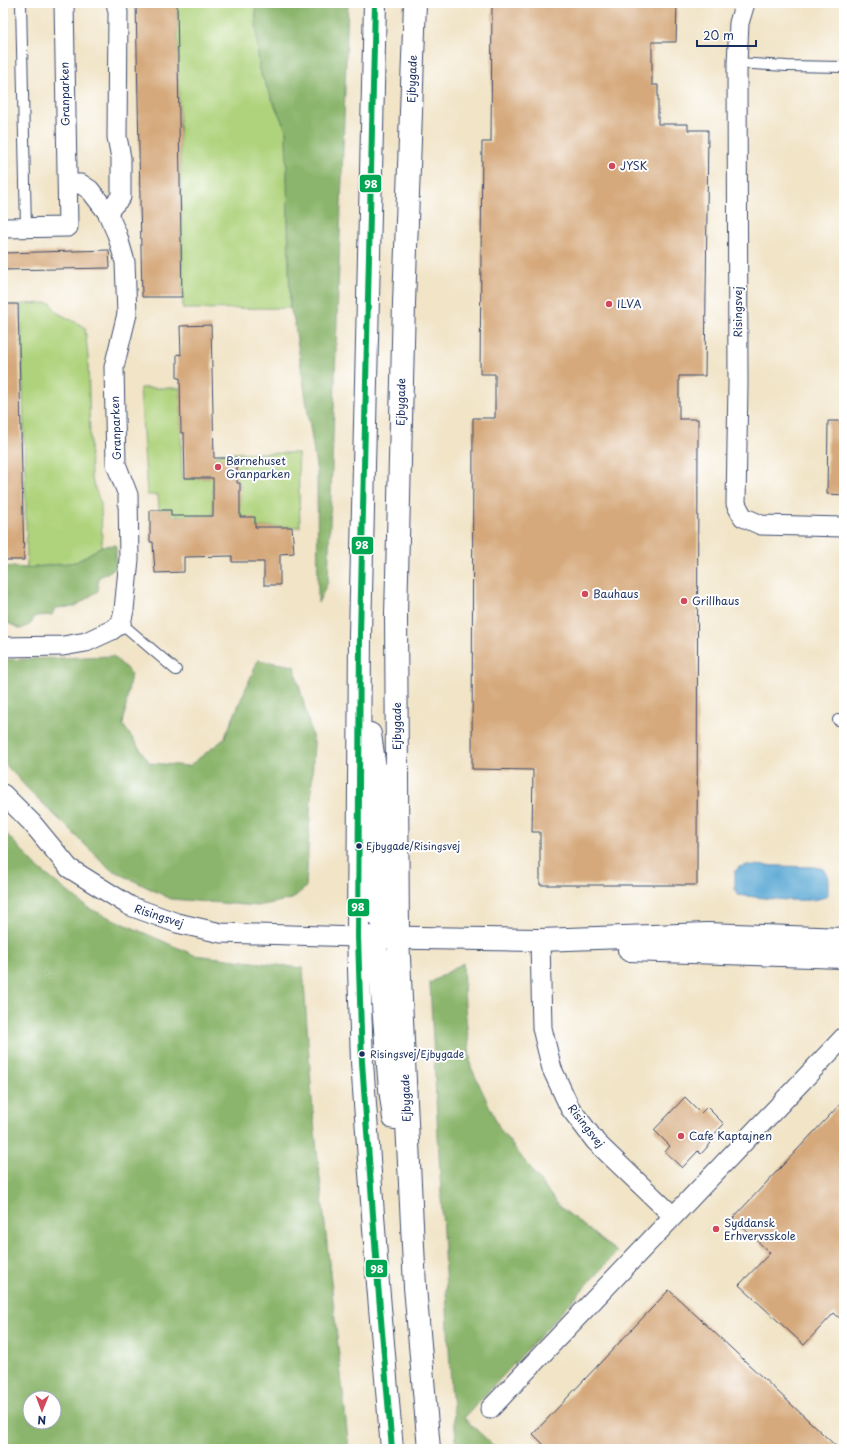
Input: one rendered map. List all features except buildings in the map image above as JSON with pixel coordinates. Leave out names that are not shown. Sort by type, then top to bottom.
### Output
[{"type":"main road","points":[[375,3],[360,676],[358,937],[362,1062],[378,1284],[392,1449]]},
{"type":"main road","name":"Ejbygade","points":[[414,10],[404,303],[396,615],[398,937],[415,1287],[429,1449]]},
{"type":"main road","points":[[360,676],[376,775],[379,916],[386,928],[398,937]]},
{"type":"main road","points":[[358,937],[540,940],[708,934],[844,939]]},
{"type":"main road","points":[[358,937],[370,944],[376,950],[379,958],[382,1007],[393,1115],[408,1157]]},
{"type":"main road","points":[[540,940],[624,950],[844,957]]},
{"type":"street","name":"Granparken","points":[[3,228],[68,227],[64,3]]},
{"type":"street","points":[[107,212],[121,197],[121,158],[117,137],[118,12],[116,3]]},
{"type":"street","name":"Risingsvej","points":[[745,3],[740,23],[737,63],[738,383],[736,504],[743,517],[761,525],[844,527]]},
{"type":"street","name":"Granparken","points":[[68,184],[81,184],[90,190],[107,212],[117,234],[125,262],[127,314],[114,367],[116,464],[128,495],[129,559],[124,610],[121,623]]},
{"type":"street","points":[[3,647],[63,646],[86,642],[112,630],[121,623]]},
{"type":"street","name":"Risingsvej","points":[[3,794],[32,823],[69,868],[130,906],[177,923],[221,933],[358,937]]},
{"type":"street","name":"Risingsvej","points":[[540,940],[542,1028],[552,1069],[570,1108],[596,1142],[673,1216]]},
{"type":"street","points":[[490,1409],[844,1037]]},
{"type":"lane","points":[[21,3],[26,228]]},
{"type":"lane","points":[[737,63],[844,67]]},
{"type":"lane","points":[[121,623],[176,670]]},
{"type":"green space","points":[[177,3],[255,3],[259,70],[286,130],[290,308],[183,309]]},
{"type":"green space","points":[[255,3],[348,3],[328,582],[318,603],[317,473],[294,320],[290,308],[286,130],[259,70]]},
{"type":"green space","points":[[51,303],[56,312],[85,327],[88,357],[91,477],[101,504],[102,546],[76,562],[27,568],[21,304]]},
{"type":"green space","points":[[140,388],[180,388],[182,479],[210,478],[210,459],[223,453],[298,453],[300,527],[255,527],[240,517],[240,483],[213,483],[213,516],[171,516],[171,510],[159,510],[158,495],[147,495]]},
{"type":"green space","points":[[116,545],[116,568],[98,578],[98,591],[74,607],[55,608],[52,615],[35,616],[31,624],[21,629],[3,621],[3,566],[27,568],[76,562],[102,546]]},
{"type":"green space","points":[[113,656],[131,673],[123,725],[150,763],[189,766],[224,739],[258,660],[294,666],[314,743],[306,887],[292,899],[258,906],[171,899],[110,869],[29,790],[3,762],[3,660]]},
{"type":"green space","points":[[3,830],[39,869],[88,908],[194,955],[303,968],[313,1113],[349,1449],[3,1449]]},
{"type":"green space","points":[[463,963],[465,1007],[471,1067],[500,1129],[559,1206],[617,1252],[464,1418],[497,1449],[457,1449],[451,1386],[430,983]]},
{"type":"water","points":[[747,865],[815,867],[824,869],[828,875],[828,895],[812,900],[799,900],[771,899],[738,895],[735,889],[735,871],[739,867]]},
{"type":"transit line","name":"98","points":[[375,3],[360,635],[358,937],[362,1062],[378,1284],[392,1449]]},
{"type":"place","name":"JYSK","points":[[612,166]]},
{"type":"place","name":"ILVA","points":[[609,304]]},
{"type":"place","name":"Børnehuset Granparken","points":[[218,467]]},
{"type":"place","name":"Bauhaus","points":[[585,594]]},
{"type":"place","name":"Grillhaus","points":[[684,601]]},
{"type":"place","name":"Ejbygade/Risingsvej","points":[[359,846]]},
{"type":"place","name":"Risingsvej/Ejbygade","points":[[362,1054]]},
{"type":"place","name":"Cafe Kaptajnen","points":[[681,1136]]},
{"type":"place","name":"Syddansk Erhvervsskole","points":[[716,1229]]}]
